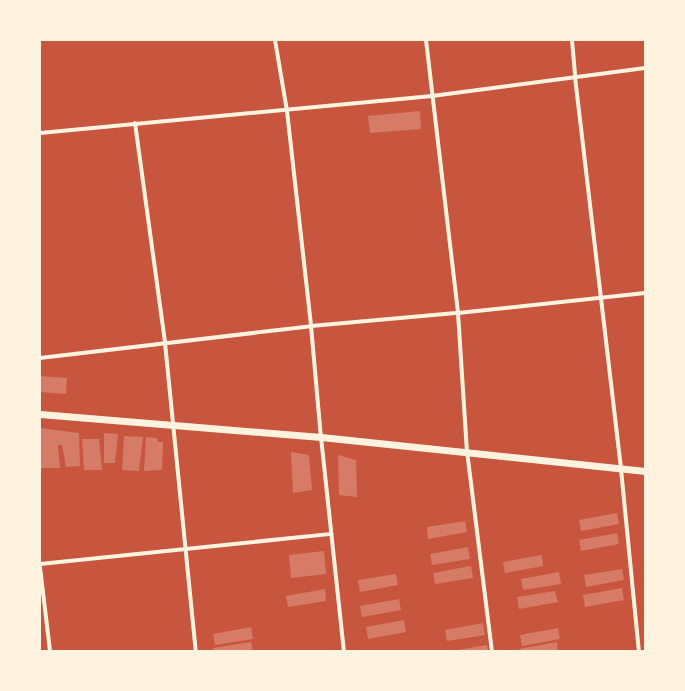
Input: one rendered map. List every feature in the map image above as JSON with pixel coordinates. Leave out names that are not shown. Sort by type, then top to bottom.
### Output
[{"type":"street","points":[[275,40],[287,111],[311,326],[321,437],[344,651]]},
{"type":"street","points":[[426,40],[458,313],[467,451],[492,651]]},
{"type":"street","points":[[572,40],[575,77],[621,468],[639,651]]},
{"type":"street","points":[[40,132],[287,111],[432,96],[645,68]]},
{"type":"street","points":[[135,123],[165,343],[196,651]]},
{"type":"street","points":[[40,358],[311,326],[458,313],[645,293]]},
{"type":"street","points":[[40,414],[321,437],[467,451],[645,471]]},
{"type":"street","points":[[50,651],[40,566],[331,534]]},
{"type":"building","points":[[420,111],[421,129],[370,133],[368,116]]},
{"type":"building","points":[[40,376],[67,378],[66,394],[40,392]]},
{"type":"building","points":[[40,428],[79,433],[80,466],[66,467],[62,445],[58,445],[60,468],[41,468]]},
{"type":"building","points":[[104,433],[118,434],[115,463],[104,463]]},
{"type":"building","points":[[124,436],[143,437],[139,471],[122,470]]},
{"type":"building","points":[[146,437],[157,438],[158,442],[163,442],[162,470],[144,471]]},
{"type":"building","points":[[82,439],[99,439],[102,470],[84,470]]},
{"type":"building","points":[[291,452],[309,455],[312,490],[293,493]]},
{"type":"building","points":[[338,455],[356,460],[357,497],[339,495]]},
{"type":"building","points":[[617,513],[619,524],[581,531],[579,520]]},
{"type":"building","points":[[465,521],[467,532],[428,539],[427,527]]},
{"type":"building","points":[[617,533],[619,544],[581,551],[579,540]]},
{"type":"building","points":[[468,547],[470,559],[432,565],[430,554]]},
{"type":"building","points":[[324,551],[326,574],[291,578],[289,555]]},
{"type":"building","points":[[542,555],[543,566],[505,573],[503,562]]},
{"type":"building","points":[[471,566],[473,578],[435,584],[433,573]]},
{"type":"building","points":[[622,569],[624,580],[586,587],[584,575]]},
{"type":"building","points":[[559,572],[561,584],[523,590],[521,579]]},
{"type":"building","points":[[396,574],[398,585],[360,592],[358,580]]},
{"type":"building","points":[[622,588],[624,600],[585,607],[583,595]]},
{"type":"building","points":[[325,589],[326,601],[288,607],[286,596]]},
{"type":"building","points":[[555,591],[558,602],[519,609],[517,597]]},
{"type":"building","points":[[399,599],[401,610],[362,617],[360,606]]},
{"type":"building","points":[[404,620],[406,632],[368,639],[366,627]]},
{"type":"building","points":[[483,623],[485,635],[447,641],[445,630]]},
{"type":"building","points":[[251,627],[253,639],[215,645],[213,634]]},
{"type":"building","points":[[558,628],[560,639],[522,646],[520,635]]},
{"type":"building","points":[[251,642],[253,651],[213,651],[213,648]]},
{"type":"building","points":[[557,642],[558,651],[519,651],[519,649]]},
{"type":"building","points":[[487,645],[488,651],[457,651],[457,650]]}]
